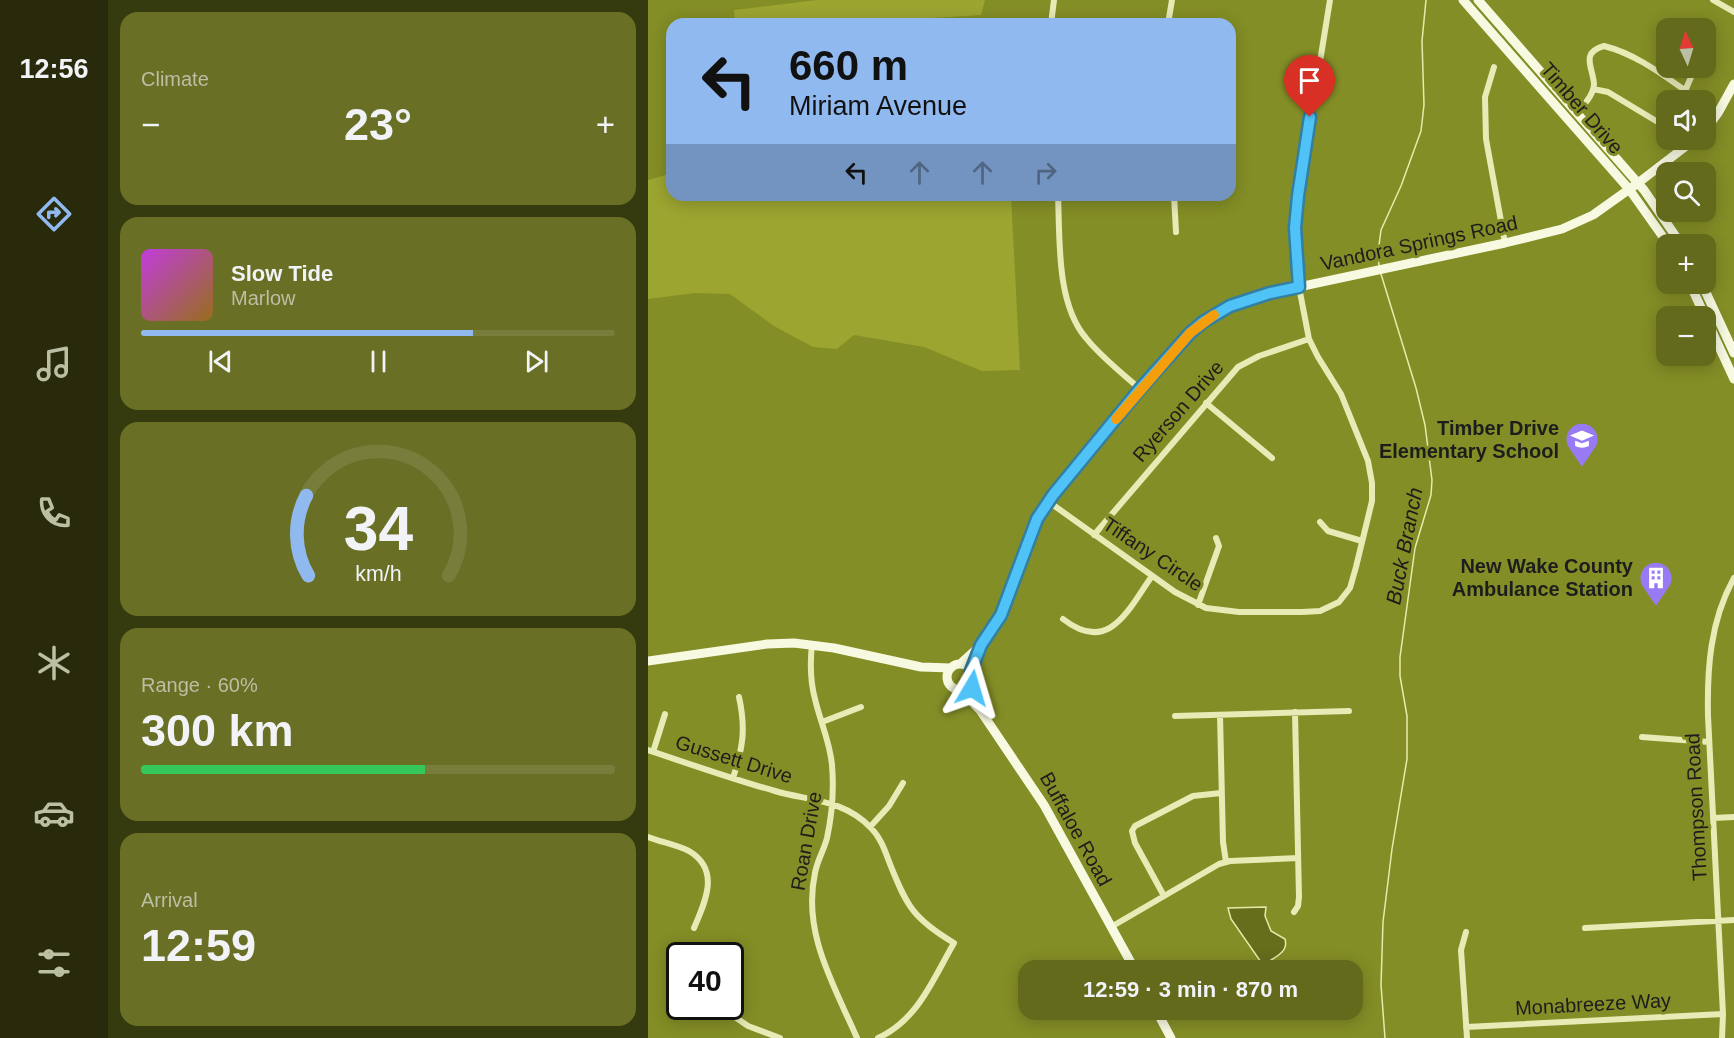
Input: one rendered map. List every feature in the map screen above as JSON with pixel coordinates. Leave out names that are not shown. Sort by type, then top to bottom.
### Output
[{"type":"street","points":[[1052,18],[1054,0]]},
{"type":"street","points":[[1169,18],[1172,0]]},
{"type":"street","name":"Tiffany Circle","points":[[1048,502],[1152,576],[1198,605],[1239,612],[1320,611],[1339,602],[1350,588],[1372,501],[1372,483],[1368,461],[1341,394],[1309,339],[1299,287],[1295,228],[1298,196],[1330,0]]},
{"type":"street","name":"Timber Drive","points":[[1463,0],[1629,189],[1661,234]]},
{"type":"street","name":"Timber Drive","points":[[1478,0],[1638,183],[1674,234]]},
{"type":"street","points":[[1713,0],[1734,12]]},
{"type":"street","points":[[1576,113],[1586,103],[1593,89],[1590,57],[1594,50],[1604,46],[1639,60],[1684,90]]},
{"type":"street","points":[[1494,67],[1485,97],[1486,139],[1505,243]]},
{"type":"street","points":[[1716,116],[1734,84]]},
{"type":"street","points":[[1593,89],[1608,92],[1656,121]]},
{"type":"street","name":"Vandora Springs Road","points":[[971,671],[981,645],[1001,615],[1037,519],[1048,502],[1140,389],[1183,340],[1203,322],[1244,300],[1562,229],[1593,215],[1681,150]]},
{"type":"street","points":[[1058,201],[1064,292],[1071,315],[1085,338],[1140,389]]},
{"type":"street","points":[[1174,201],[1176,232]]},
{"type":"street","points":[[1695,294],[1734,379]]},
{"type":"street","points":[[1707,294],[1734,353]]},
{"type":"street","name":"Ryerson Drive","points":[[1094,535],[1238,367],[1246,361],[1309,339]]},
{"type":"street","points":[[1206,403],[1272,458]]},
{"type":"street","points":[[1320,522],[1328,531],[1362,541]]},
{"type":"street","points":[[1198,605],[1219,546],[1216,538]]},
{"type":"street","points":[[1063,619],[1081,630],[1096,633],[1111,628],[1121,620],[1152,576]]},
{"type":"street","name":"Thompson Road","points":[[1722,1038],[1723,1014],[1709,742],[1708,670],[1719,612],[1734,578]]},
{"type":"street","points":[[648,661],[767,645],[812,644],[867,654],[921,668],[948,681]]},
{"type":"street","name":"Roan Drive","points":[[812,644],[811,679],[814,699],[832,764],[832,803],[826,840],[815,872],[811,906],[813,924],[822,958],[857,1038]]},
{"type":"street","name":"Vandora Springs Road","points":[[960,664],[981,645]]},
{"type":"street","points":[[921,668],[951,668],[960,664],[965,665],[971,671],[972,683],[960,690],[952,688],[947,674],[951,668]]},
{"type":"street","name":"Buffaloe Road","points":[[972,683],[980,710]]},
{"type":"street","name":"Buffaloe Road","points":[[960,690],[980,710],[1044,805],[1129,960]]},
{"type":"street","points":[[734,777],[744,731],[739,697]]},
{"type":"street","points":[[822,722],[861,707]]},
{"type":"street","points":[[1175,716],[1349,711]]},
{"type":"street","points":[[1294,912],[1298,906],[1299,897],[1295,712]]},
{"type":"street","points":[[651,751],[665,714]]},
{"type":"street","points":[[1220,715],[1221,793],[1226,862]]},
{"type":"street","points":[[1642,737],[1709,742]]},
{"type":"street","name":"Gussett Drive","points":[[651,751],[777,792],[832,803],[852,813],[870,827],[879,838],[909,908],[930,928],[954,944],[915,1010],[893,1030],[878,1038]]},
{"type":"street","points":[[870,827],[889,806],[903,783]]},
{"type":"street","points":[[1164,896],[1135,843],[1132,831],[1135,826],[1193,796],[1221,793]]},
{"type":"street","points":[[1713,818],[1734,817]]},
{"type":"street","points":[[648,837],[689,852],[700,862],[707,876],[706,898],[694,928]]},
{"type":"street","points":[[1111,927],[1226,862],[1298,858]]},
{"type":"street","points":[[1585,928],[1734,920]]},
{"type":"street","points":[[1466,932],[1461,950],[1467,1038]]},
{"type":"street","name":"Monabreeze Way","points":[[1466,1027],[1723,1014]]},
{"type":"street","points":[[739,1020],[748,1026],[780,1038]]},
{"type":"street","points":[[1161,1020],[1171,1038]]},
{"type":"shaded area","points":[[817,0],[985,0],[981,15],[934,18],[735,18],[734,10]]},
{"type":"shaded area","points":[[666,175],[666,201],[1011,201],[1020,370],[982,371],[924,347],[854,335],[837,349],[813,347],[774,326],[730,294],[695,293],[648,299],[648,180]]},
{"type":"shaded area","points":[[1266,907],[1265,916],[1271,931],[1285,939],[1286,944],[1282,952],[1271,960],[1260,960],[1231,919],[1228,908]]},
{"type":"waterway","name":"Buck Branch","points":[[1379,266],[1381,230],[1401,186],[1421,131],[1424,105],[1422,41],[1426,0]]},
{"type":"waterway","name":"Buck Branch","points":[[1381,274],[1416,388],[1425,425],[1432,480],[1431,495],[1415,548],[1400,657],[1400,676],[1407,716],[1407,759],[1383,922],[1381,985],[1385,1038]]},
{"type":"slow traffic","points":[[1116,419],[1190,333],[1214,315]]},
{"type":"place","name":"Timber Drive Elementary School","points":[[1582,468]]},
{"type":"place","name":"New Wake County Ambulance Station","points":[[1656,607]]},
{"type":"route","points":[[972,688],[971,671],[981,645],[1001,615],[1037,519],[1053,495],[1140,389],[1190,333],[1203,322],[1244,300],[1299,287],[1295,228],[1310,117]]}]
